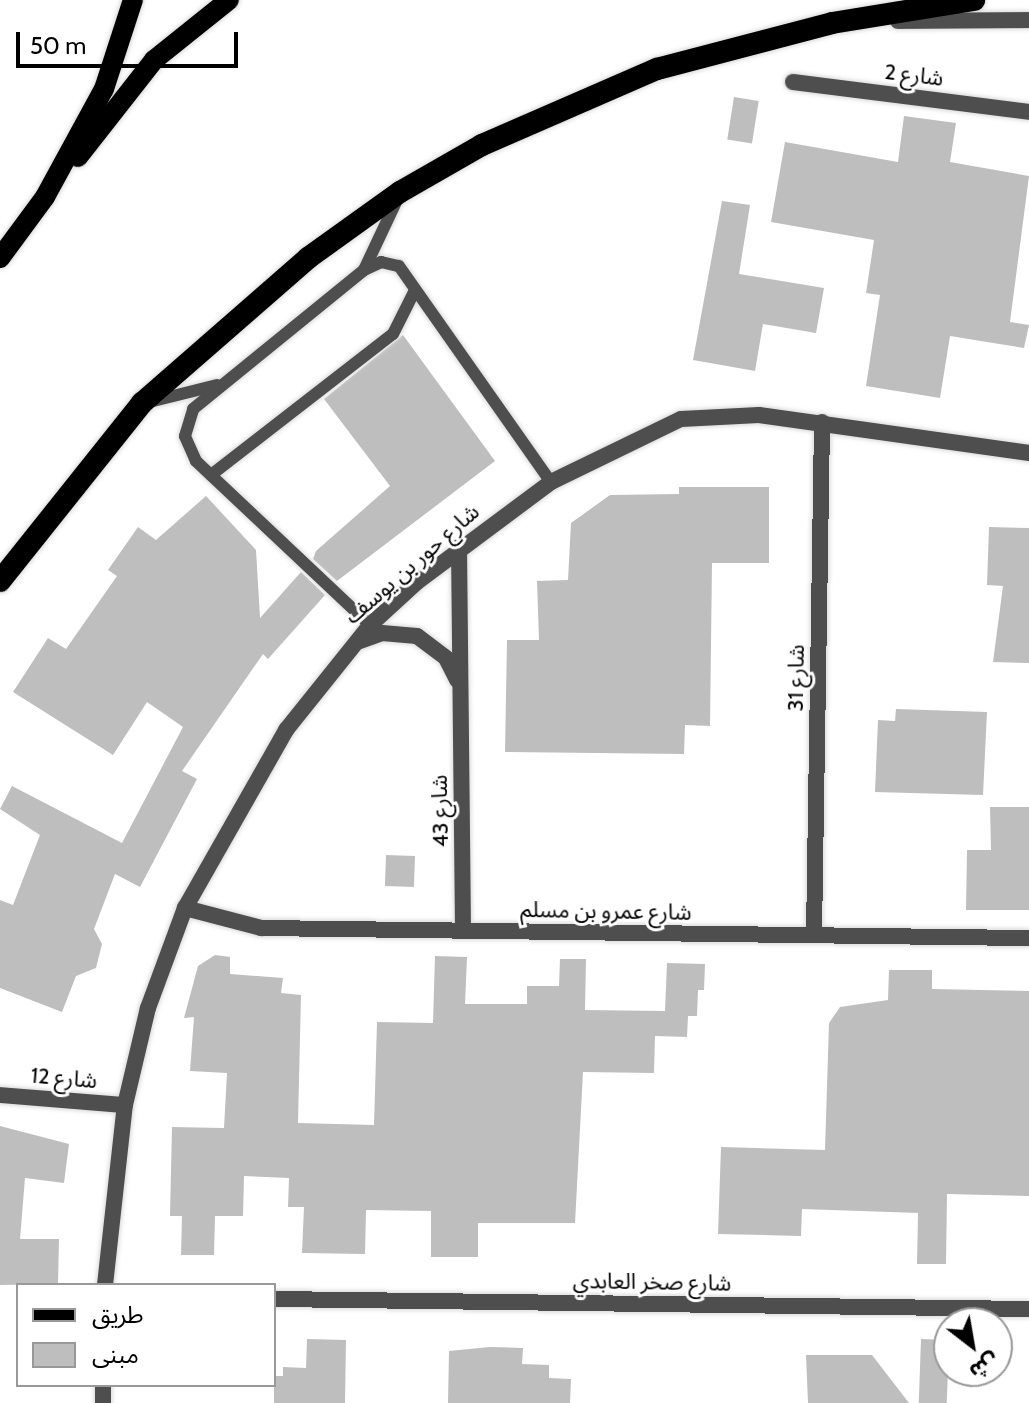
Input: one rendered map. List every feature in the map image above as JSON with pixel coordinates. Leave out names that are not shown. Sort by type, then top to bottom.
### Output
[{"type":"highway","points":[[0,581],[142,403],[308,258],[400,192],[482,145],[657,69],[832,23],[974,0]]},
{"type":"main road","points":[[45,197],[104,89],[133,0]]},
{"type":"main road","points":[[0,258],[154,60],[229,0]]},
{"type":"street","points":[[832,23],[1029,20]]},
{"type":"street","name":"شارع 2","points":[[793,82],[1029,112]]},
{"type":"street","name":"شارع حور بن يوسف","points":[[105,1283],[125,1105],[148,1008],[185,908],[258,773],[370,625],[459,547],[551,482],[681,419],[733,413],[822,422],[1029,453]]},
{"type":"street","name":"شارع 31","points":[[814,934],[822,422]]},
{"type":"street","name":"شارع 43","points":[[459,547],[463,931]]},
{"type":"street","name":"شارع 43","points":[[349,649],[382,633],[417,636],[446,658],[460,691]]},
{"type":"street","name":"شارع عمرو بن مسلم","points":[[185,908],[261,928],[1029,938]]},
{"type":"street","name":"شارع 12","points":[[0,1095],[125,1105]]},
{"type":"street","name":"شارع صخر العابدي","points":[[276,1299],[1029,1309]]},
{"type":"lane","points":[[364,270],[400,192]]},
{"type":"lane","points":[[370,625],[211,475],[191,453],[186,426],[221,384],[364,270],[391,262],[551,482]]},
{"type":"lane","points":[[211,475],[393,334],[414,292]]},
{"type":"lane","points":[[142,403],[221,384]]},
{"type":"building","points":[[734,97],[759,101],[752,143],[727,139]]},
{"type":"building","points":[[904,116],[956,123],[950,162],[1029,176],[1010,322],[1029,325],[1024,348],[950,336],[940,398],[866,386],[880,295],[866,293],[874,240],[771,222],[785,142],[898,162]]},
{"type":"building","points":[[722,201],[750,205],[739,274],[824,288],[816,333],[763,324],[755,371],[693,360]]},
{"type":"building","points":[[403,335],[495,461],[337,581],[313,559],[316,551],[390,486],[324,399]]},
{"type":"building","points":[[679,487],[769,487],[769,563],[712,563],[710,726],[685,725],[684,754],[505,752],[507,640],[539,640],[537,581],[568,580],[571,523],[610,495],[679,494]]},
{"type":"building","points":[[206,496],[256,550],[260,618],[301,572],[325,595],[268,659],[263,654],[182,771],[197,779],[140,887],[115,874],[94,929],[102,944],[96,968],[76,976],[62,1012],[0,988],[0,900],[13,905],[40,835],[0,809],[12,786],[122,843],[183,727],[147,702],[113,755],[13,692],[48,638],[66,649],[117,576],[108,570],[138,527],[156,540]]},
{"type":"building","points":[[989,527],[1029,528],[1029,663],[993,662],[1003,586],[987,585]]},
{"type":"building","points":[[896,709],[987,712],[983,795],[875,792],[878,720],[895,721]]},
{"type":"building","points":[[990,807],[1029,807],[1029,910],[966,910],[967,850],[991,850]]},
{"type":"building","points":[[386,855],[415,856],[414,887],[385,886]]},
{"type":"building","points":[[215,955],[230,957],[230,974],[283,978],[281,993],[301,995],[298,1123],[374,1125],[377,1022],[433,1023],[435,956],[467,957],[465,1004],[527,1004],[527,986],[559,986],[560,959],[586,959],[585,1010],[665,1011],[667,963],[705,964],[704,990],[698,990],[697,1016],[688,1016],[687,1037],[655,1036],[654,1073],[583,1072],[575,1223],[478,1223],[478,1257],[431,1257],[431,1211],[366,1210],[365,1254],[302,1253],[304,1207],[288,1207],[289,1178],[244,1176],[243,1216],[215,1216],[214,1255],[181,1255],[182,1216],[170,1216],[172,1127],[224,1128],[227,1073],[190,1071],[194,1017],[184,1018],[198,966]]},
{"type":"building","points":[[889,970],[932,970],[932,989],[1029,991],[1029,1196],[947,1194],[946,1264],[917,1264],[918,1213],[802,1209],[801,1236],[718,1234],[721,1147],[825,1150],[829,1023],[840,1007],[888,1000]]},
{"type":"building","points":[[0,1126],[69,1144],[64,1183],[25,1178],[20,1239],[59,1239],[58,1283],[0,1285]]},
{"type":"building","points":[[307,1339],[346,1340],[345,1403],[274,1403],[276,1376],[283,1376],[283,1367],[306,1368]]},
{"type":"building","points":[[921,1339],[933,1339],[933,1387],[947,1387],[947,1403],[919,1403]]},
{"type":"building","points":[[523,1348],[522,1364],[549,1365],[549,1378],[571,1379],[570,1403],[448,1403],[449,1351]]},
{"type":"building","points":[[806,1355],[872,1355],[909,1403],[808,1403]]}]
